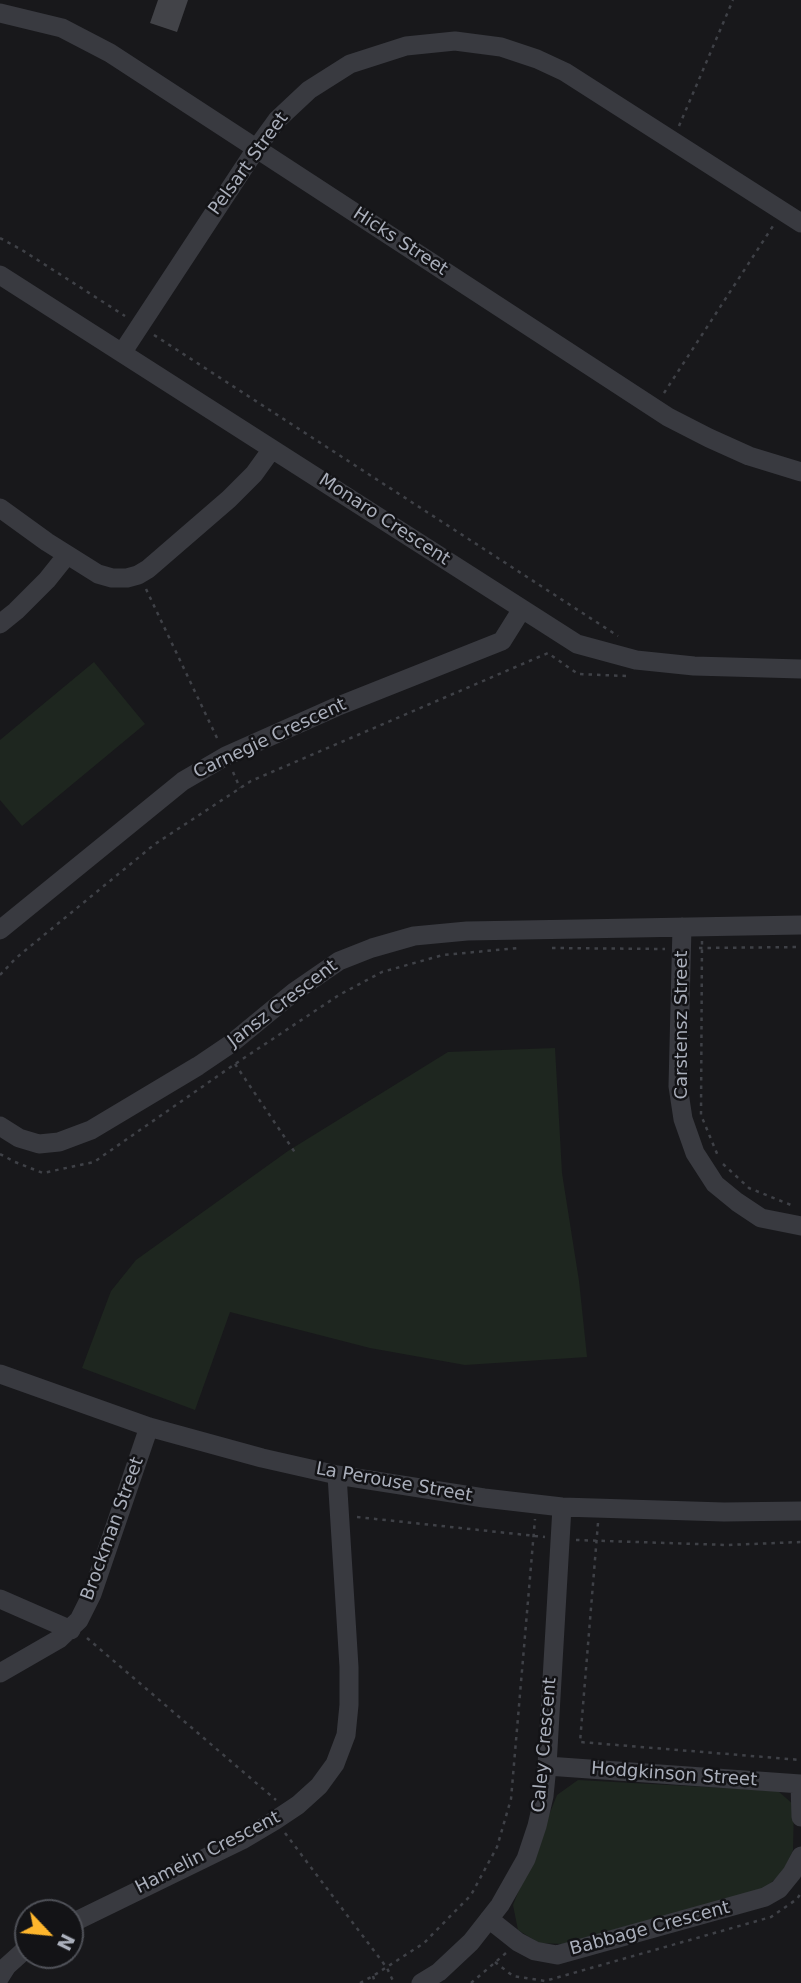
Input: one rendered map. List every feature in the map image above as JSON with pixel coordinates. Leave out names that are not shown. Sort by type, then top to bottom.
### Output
[{"type":"street","name":"Hicks Street","points":[[0,13],[62,28],[110,53],[655,408],[739,452],[801,472]]},
{"type":"street","name":"Pelsart Street","points":[[122,353],[277,120],[309,90],[350,64],[406,46],[455,41],[502,47],[537,59],[565,72],[801,223]]},
{"type":"street","name":"Monaro Crescent","points":[[0,275],[577,644],[636,660],[694,666],[801,669]]},
{"type":"street","points":[[0,508],[98,574],[127,578],[148,569],[229,499],[254,474],[272,449]]},
{"type":"street","points":[[3,619],[47,580],[67,555]]},
{"type":"street","name":"Carnegie Crescent","points":[[0,930],[183,781],[226,756],[336,707],[502,641],[522,609]]},
{"type":"street","name":"Jansz Crescent","points":[[0,1126],[19,1138],[39,1144],[59,1142],[91,1130],[232,1043],[294,992],[340,961],[414,936],[467,930],[801,926]]},
{"type":"street","name":"Carstensz Street","points":[[692,927],[682,949],[678,1086],[683,1119],[695,1153],[715,1184],[761,1218],[798,1217]]},
{"type":"street","name":"La Perouse Street","points":[[0,1374],[149,1427],[337,1475],[562,1507],[724,1513],[801,1511]]},
{"type":"street","name":"Brockman Street","points":[[0,1673],[42,1650],[73,1628],[79,1620],[92,1594],[149,1427]]},
{"type":"street","name":"Hamelin Crescent","points":[[84,1917],[242,1840],[289,1811],[319,1786],[335,1764],[346,1735],[349,1705],[337,1475]]},
{"type":"street","name":"Caley Crescent","points":[[421,1983],[439,1972],[471,1942],[489,1919],[526,1858],[537,1826],[547,1766],[562,1507]]},
{"type":"street","points":[[0,1599],[73,1628]]},
{"type":"street","name":"Hodgkinson Street","points":[[547,1766],[801,1784]]},
{"type":"street","points":[[801,1784],[801,1817]]},
{"type":"street","name":"Babbage Crescent","points":[[489,1919],[518,1942],[535,1951],[556,1955],[765,1897],[779,1889],[801,1856]]},
{"type":"street","points":[[0,1977],[14,1960]]},
{"type":"path","points":[[672,141],[733,0]]},
{"type":"path","points":[[655,408],[783,211]]},
{"type":"path","points":[[0,238],[621,638]]},
{"type":"path","points":[[138,575],[240,788]]},
{"type":"path","points":[[0,975],[16,958],[155,844],[251,781],[548,653],[578,674],[634,676]]},
{"type":"path","points":[[692,927],[702,948],[701,1115],[720,1160],[749,1188],[798,1217]]},
{"type":"path","points":[[552,948],[801,947]]},
{"type":"path","points":[[0,1154],[43,1173],[94,1162],[339,995],[382,972],[443,955],[526,948]]},
{"type":"path","points":[[235,1064],[296,1154]]},
{"type":"path","points":[[360,1983],[424,1942],[471,1895],[496,1847],[511,1799],[536,1504]]},
{"type":"path","points":[[599,1508],[580,1742],[801,1760]]},
{"type":"path","points":[[73,1628],[289,1811]]},
{"type":"path","points":[[280,1832],[283,1830],[387,1968],[394,1983]]},
{"type":"path","points":[[495,1962],[513,1976],[545,1981],[771,1917],[797,1899],[801,1893]]},
{"type":"path","points":[[471,1983],[518,1942]]},
{"type":"path","points":[[373,1976],[375,1983]]},
{"type":"shaded area","points":[[94,662],[145,724],[22,826],[0,800],[0,740]]},
{"type":"shaded area","points":[[555,1048],[562,1173],[579,1281],[587,1357],[465,1365],[370,1348],[230,1312],[195,1410],[82,1368],[111,1291],[136,1260],[288,1151],[448,1052]]},
{"type":"shaded area","points":[[578,1780],[778,1791],[794,1805],[793,1850],[783,1872],[765,1888],[563,1944],[539,1943],[518,1930],[513,1905],[557,1795]]},
{"type":"building","points":[[158,0],[188,0],[177,32],[150,23]]}]
